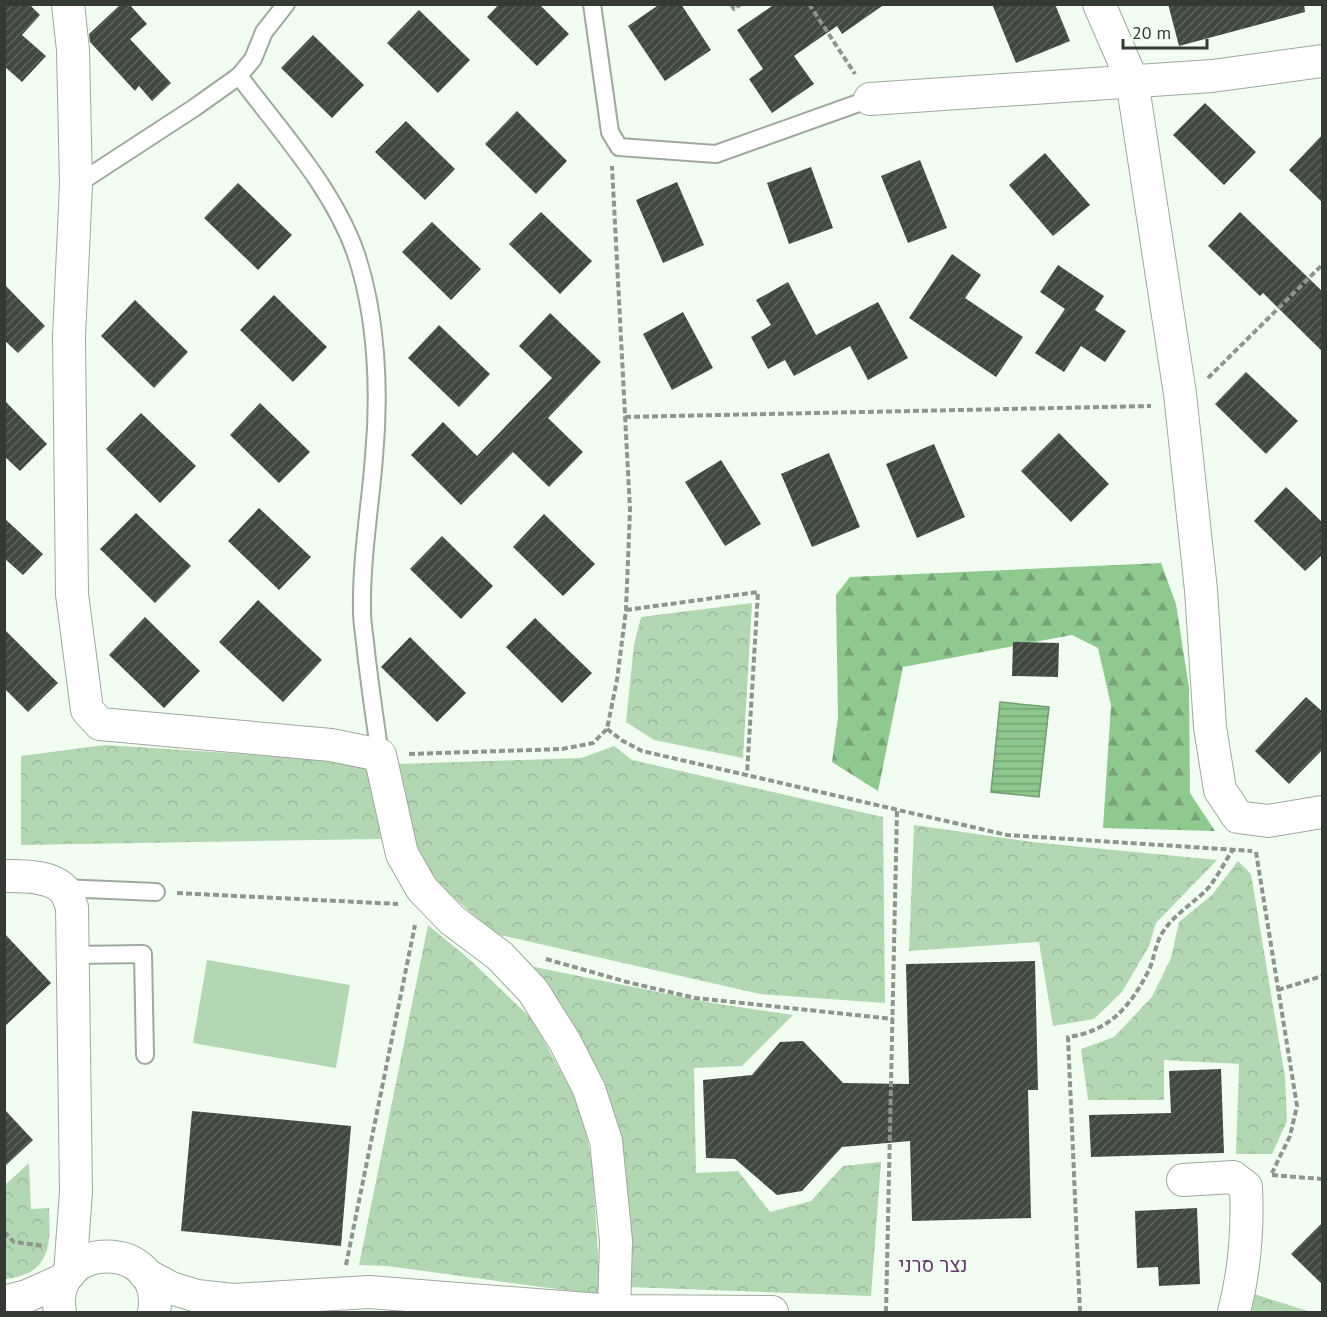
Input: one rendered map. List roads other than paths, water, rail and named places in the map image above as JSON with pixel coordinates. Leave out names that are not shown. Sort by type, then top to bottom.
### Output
[{"type":"street","points":[[68,4],[73,50],[76,185],[69,336],[72,594],[87,710],[100,724],[331,745],[380,755],[402,854],[421,897],[500,956],[533,991],[565,1042],[589,1089],[606,1141],[616,1241],[614,1312]]},
{"type":"street","points":[[1099,4],[1132,80],[1181,405],[1201,590],[1210,727],[1220,790],[1238,817],[1268,821],[1323,812]]},
{"type":"street","points":[[870,99],[1212,76],[1323,61]]},
{"type":"street","points":[[4,876],[52,882],[66,891],[72,907],[76,1192],[70,1267],[60,1294],[60,1312]]},
{"type":"street","points":[[1183,1180],[1233,1177],[1259,1181],[1248,1219],[1246,1257],[1234,1312]]},
{"type":"street","points":[[76,1192],[85,1220],[105,1245],[134,1263],[146,1274],[171,1288],[238,1304],[287,1305],[360,1300],[614,1312],[771,1312]]},
{"type":"street","points":[[4,1302],[27,1296],[70,1267],[88,1258],[104,1255],[120,1256]]},
{"type":"street","points":[[146,1274],[153,1288],[154,1312]]},
{"type":"street","points":[[198,1312],[238,1304]]},
{"type":"street","points":[[4,1308],[26,1312]]},
{"type":"lane","points":[[76,185],[195,108],[239,76],[253,59],[264,32],[286,4]]},
{"type":"lane","points":[[592,4],[610,132],[619,147],[716,154],[870,99]]},
{"type":"lane","points":[[239,76],[309,168],[339,217],[356,254],[366,294],[375,344],[375,454],[366,533],[362,612],[380,755]]},
{"type":"lane","points":[[60,888],[156,892]]},
{"type":"lane","points":[[73,956],[143,954],[145,1055]]},
{"type":"district","name":"נצר סרני","points":[[933,1265]]}]
